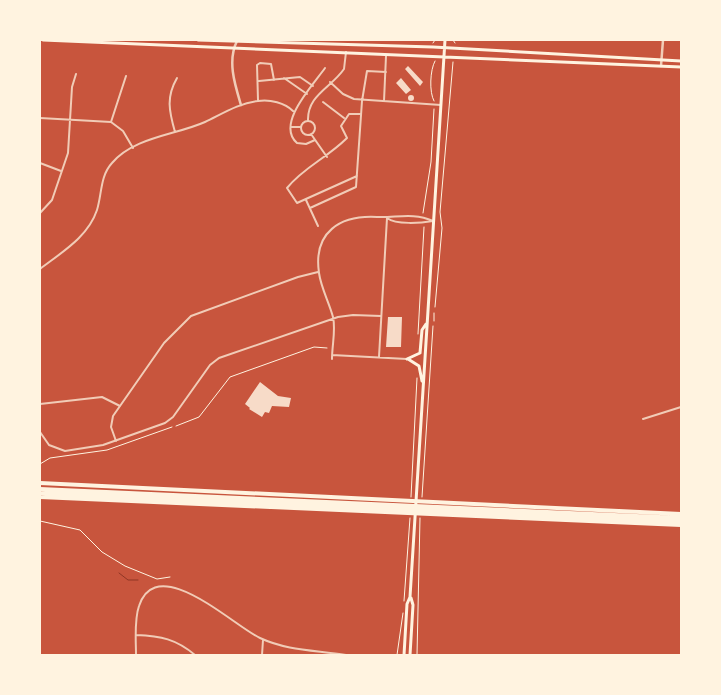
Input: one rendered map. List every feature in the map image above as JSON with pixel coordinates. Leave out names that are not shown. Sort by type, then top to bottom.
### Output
[{"type":"highway","points":[[40,484],[681,514]]},
{"type":"highway","points":[[40,489],[681,518]]},
{"type":"highway","points":[[40,493],[681,524]]},
{"type":"highway","points":[[40,497],[681,524]]},
{"type":"main road","points":[[43,40],[681,67]]},
{"type":"main road","points":[[198,40],[444,48],[681,61]]},
{"type":"main road","points":[[404,655],[407,604],[410,597],[445,40]]},
{"type":"main road","points":[[346,46],[346,52]]},
{"type":"main road","points":[[407,359],[420,353],[422,330],[427,324]]},
{"type":"main road","points":[[407,359],[419,366],[423,389]]},
{"type":"main road","points":[[410,597],[413,605],[410,655]]},
{"type":"street","points":[[661,66],[663,40]]},
{"type":"street","points":[[231,41],[234,48]]},
{"type":"street","points":[[237,41],[234,48],[233,77],[241,105]]},
{"type":"street","points":[[302,127],[308,121],[311,102],[344,69],[346,52]]},
{"type":"street","points":[[384,102],[386,54]]},
{"type":"street","points":[[258,101],[259,81],[257,65],[260,63],[271,64],[274,80]]},
{"type":"street","points":[[315,140],[306,144],[297,143],[292,136],[291,126],[294,111],[325,68]]},
{"type":"street","points":[[310,208],[356,187],[362,101],[367,72],[386,72]]},
{"type":"street","points":[[40,212],[52,200],[60,171],[68,153],[72,87],[76,74]]},
{"type":"street","points":[[111,122],[126,76]]},
{"type":"street","points":[[259,81],[300,76],[313,86]]},
{"type":"street","points":[[175,132],[168,102],[170,90],[176,78]]},
{"type":"street","points":[[284,78],[307,94]]},
{"type":"street","points":[[330,82],[348,97],[362,101],[441,105]]},
{"type":"street","points":[[40,269],[88,229],[97,211],[106,172],[115,160],[132,148],[205,122],[241,105],[258,101],[276,102],[294,111]]},
{"type":"street","points":[[323,102],[344,118]]},
{"type":"street","points":[[357,176],[296,203],[287,188],[299,173],[327,157],[347,138],[341,126],[344,118],[349,114],[361,114]]},
{"type":"street","points":[[40,118],[111,122],[123,131],[132,148]]},
{"type":"street","points":[[308,121],[315,126],[311,134]]},
{"type":"street","points":[[291,126],[302,127]]},
{"type":"street","points":[[302,127],[304,133],[311,134],[327,157]]},
{"type":"street","points":[[40,163],[60,171]]},
{"type":"street","points":[[306,200],[318,226]]},
{"type":"street","points":[[332,359],[333,319],[318,272],[322,244],[337,225],[356,217],[386,218],[394,215],[416,216],[433,220]]},
{"type":"street","points":[[386,218],[391,221],[424,223],[433,220]]},
{"type":"street","points":[[379,358],[386,218]]},
{"type":"street","points":[[116,441],[111,422],[120,406],[164,343],[191,316],[298,277],[318,272]]},
{"type":"street","points":[[40,432],[49,445],[65,451],[116,441],[170,421],[214,361],[333,319],[354,315],[381,316]]},
{"type":"street","points":[[332,355],[407,359]]},
{"type":"street","points":[[40,404],[102,397],[120,406]]},
{"type":"street","points":[[643,419],[681,407]]},
{"type":"street","points":[[136,655],[139,606],[148,592],[156,588],[168,586],[208,602],[243,629],[263,639],[309,653],[346,655]]},
{"type":"street","points":[[136,636],[169,638],[181,644],[195,655]]},
{"type":"street","points":[[262,655],[263,639]]},
{"type":"path","points":[[434,100],[431,95],[433,65],[435,61]]},
{"type":"path","points":[[435,307],[442,228],[440,212],[453,61]]},
{"type":"path","points":[[423,213],[431,162],[434,109]]},
{"type":"path","points":[[418,334],[424,226]]},
{"type":"path","points":[[434,313],[434,321]]},
{"type":"path","points":[[422,482],[433,326]]},
{"type":"path","points":[[176,426],[199,417],[230,377],[314,347],[327,348]]},
{"type":"path","points":[[412,482],[418,373]]},
{"type":"path","points":[[40,521],[80,530],[102,552],[125,566],[157,578],[170,578]]},
{"type":"path","points":[[404,605],[409,534]]},
{"type":"path","points":[[417,655],[419,534]]},
{"type":"path","points":[[40,604],[40,610]]},
{"type":"path","points":[[397,655],[403,608]]},
{"type":"building","points":[[408,66],[423,82],[420,86],[405,69]]},
{"type":"building","points":[[401,78],[411,90],[406,94],[396,83]]},
{"type":"building","points":[[411,95],[414,98],[411,101],[408,98]]},
{"type":"building","points":[[388,317],[402,317],[401,347],[386,347]]},
{"type":"building","points":[[260,382],[278,396],[291,398],[289,407],[272,406],[269,413],[265,412],[262,417],[249,409],[245,404]]},
{"type":"waterway","points":[[119,573],[128,580],[138,580]]}]
